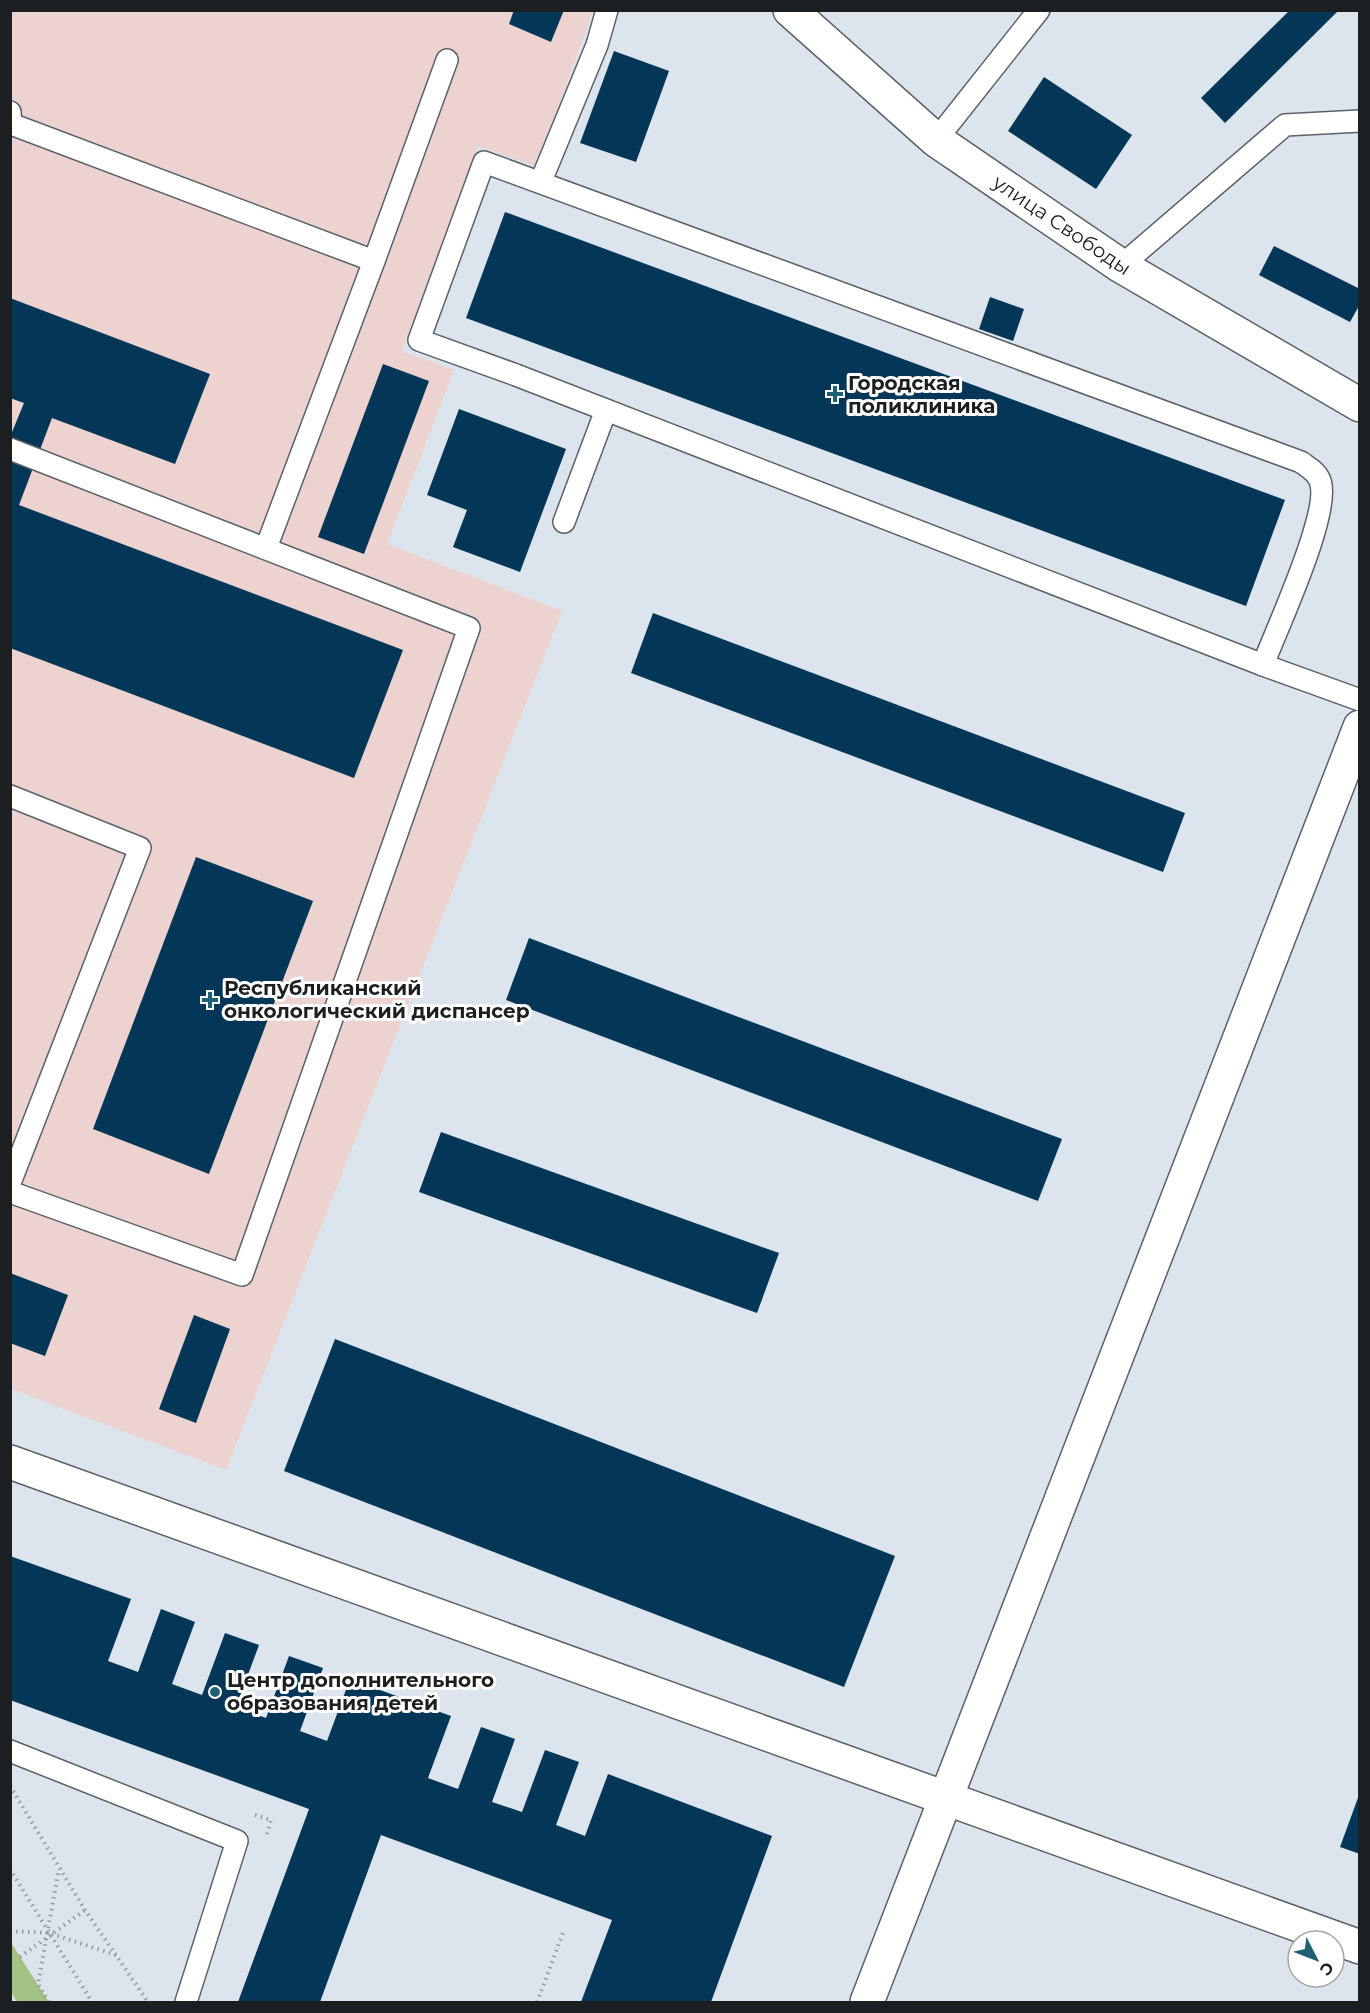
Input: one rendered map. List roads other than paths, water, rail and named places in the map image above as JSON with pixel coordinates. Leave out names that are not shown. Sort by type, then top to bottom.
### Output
[{"type":"street","name":"улица Свободы","points":[[790,10],[936,140],[1121,266],[1359,405]]},
{"type":"street","points":[[867,2002],[1359,727]]},
{"type":"street","points":[[10,1462],[1359,1947]]},
{"type":"lane","points":[[541,182],[597,45],[607,10]]},
{"type":"lane","points":[[936,140],[1039,10]]},
{"type":"lane","points":[[266,548],[447,60]]},
{"type":"lane","points":[[10,112],[11,124],[374,261]]},
{"type":"lane","points":[[1121,266],[1285,125],[1359,121]]},
{"type":"lane","points":[[1263,665],[1321,514],[1321,482],[1315,471],[1278,454],[484,162],[418,340],[606,410],[1263,665],[1359,700]]},
{"type":"lane","points":[[564,522],[606,410]]},
{"type":"lane","points":[[10,449],[469,628],[242,1275],[10,1192]]},
{"type":"lane","points":[[10,796],[140,848],[10,1183]]},
{"type":"lane","points":[[10,1751],[237,1841],[186,2002]]},
{"type":"place","name":"Городская поликлиника","points":[[835,394]]},
{"type":"place","name":"Республиканский онкологический диспансер","points":[[210,1000]]},
{"type":"place","name":"Центр дополнительного образования детей","points":[[215,1692]]}]
